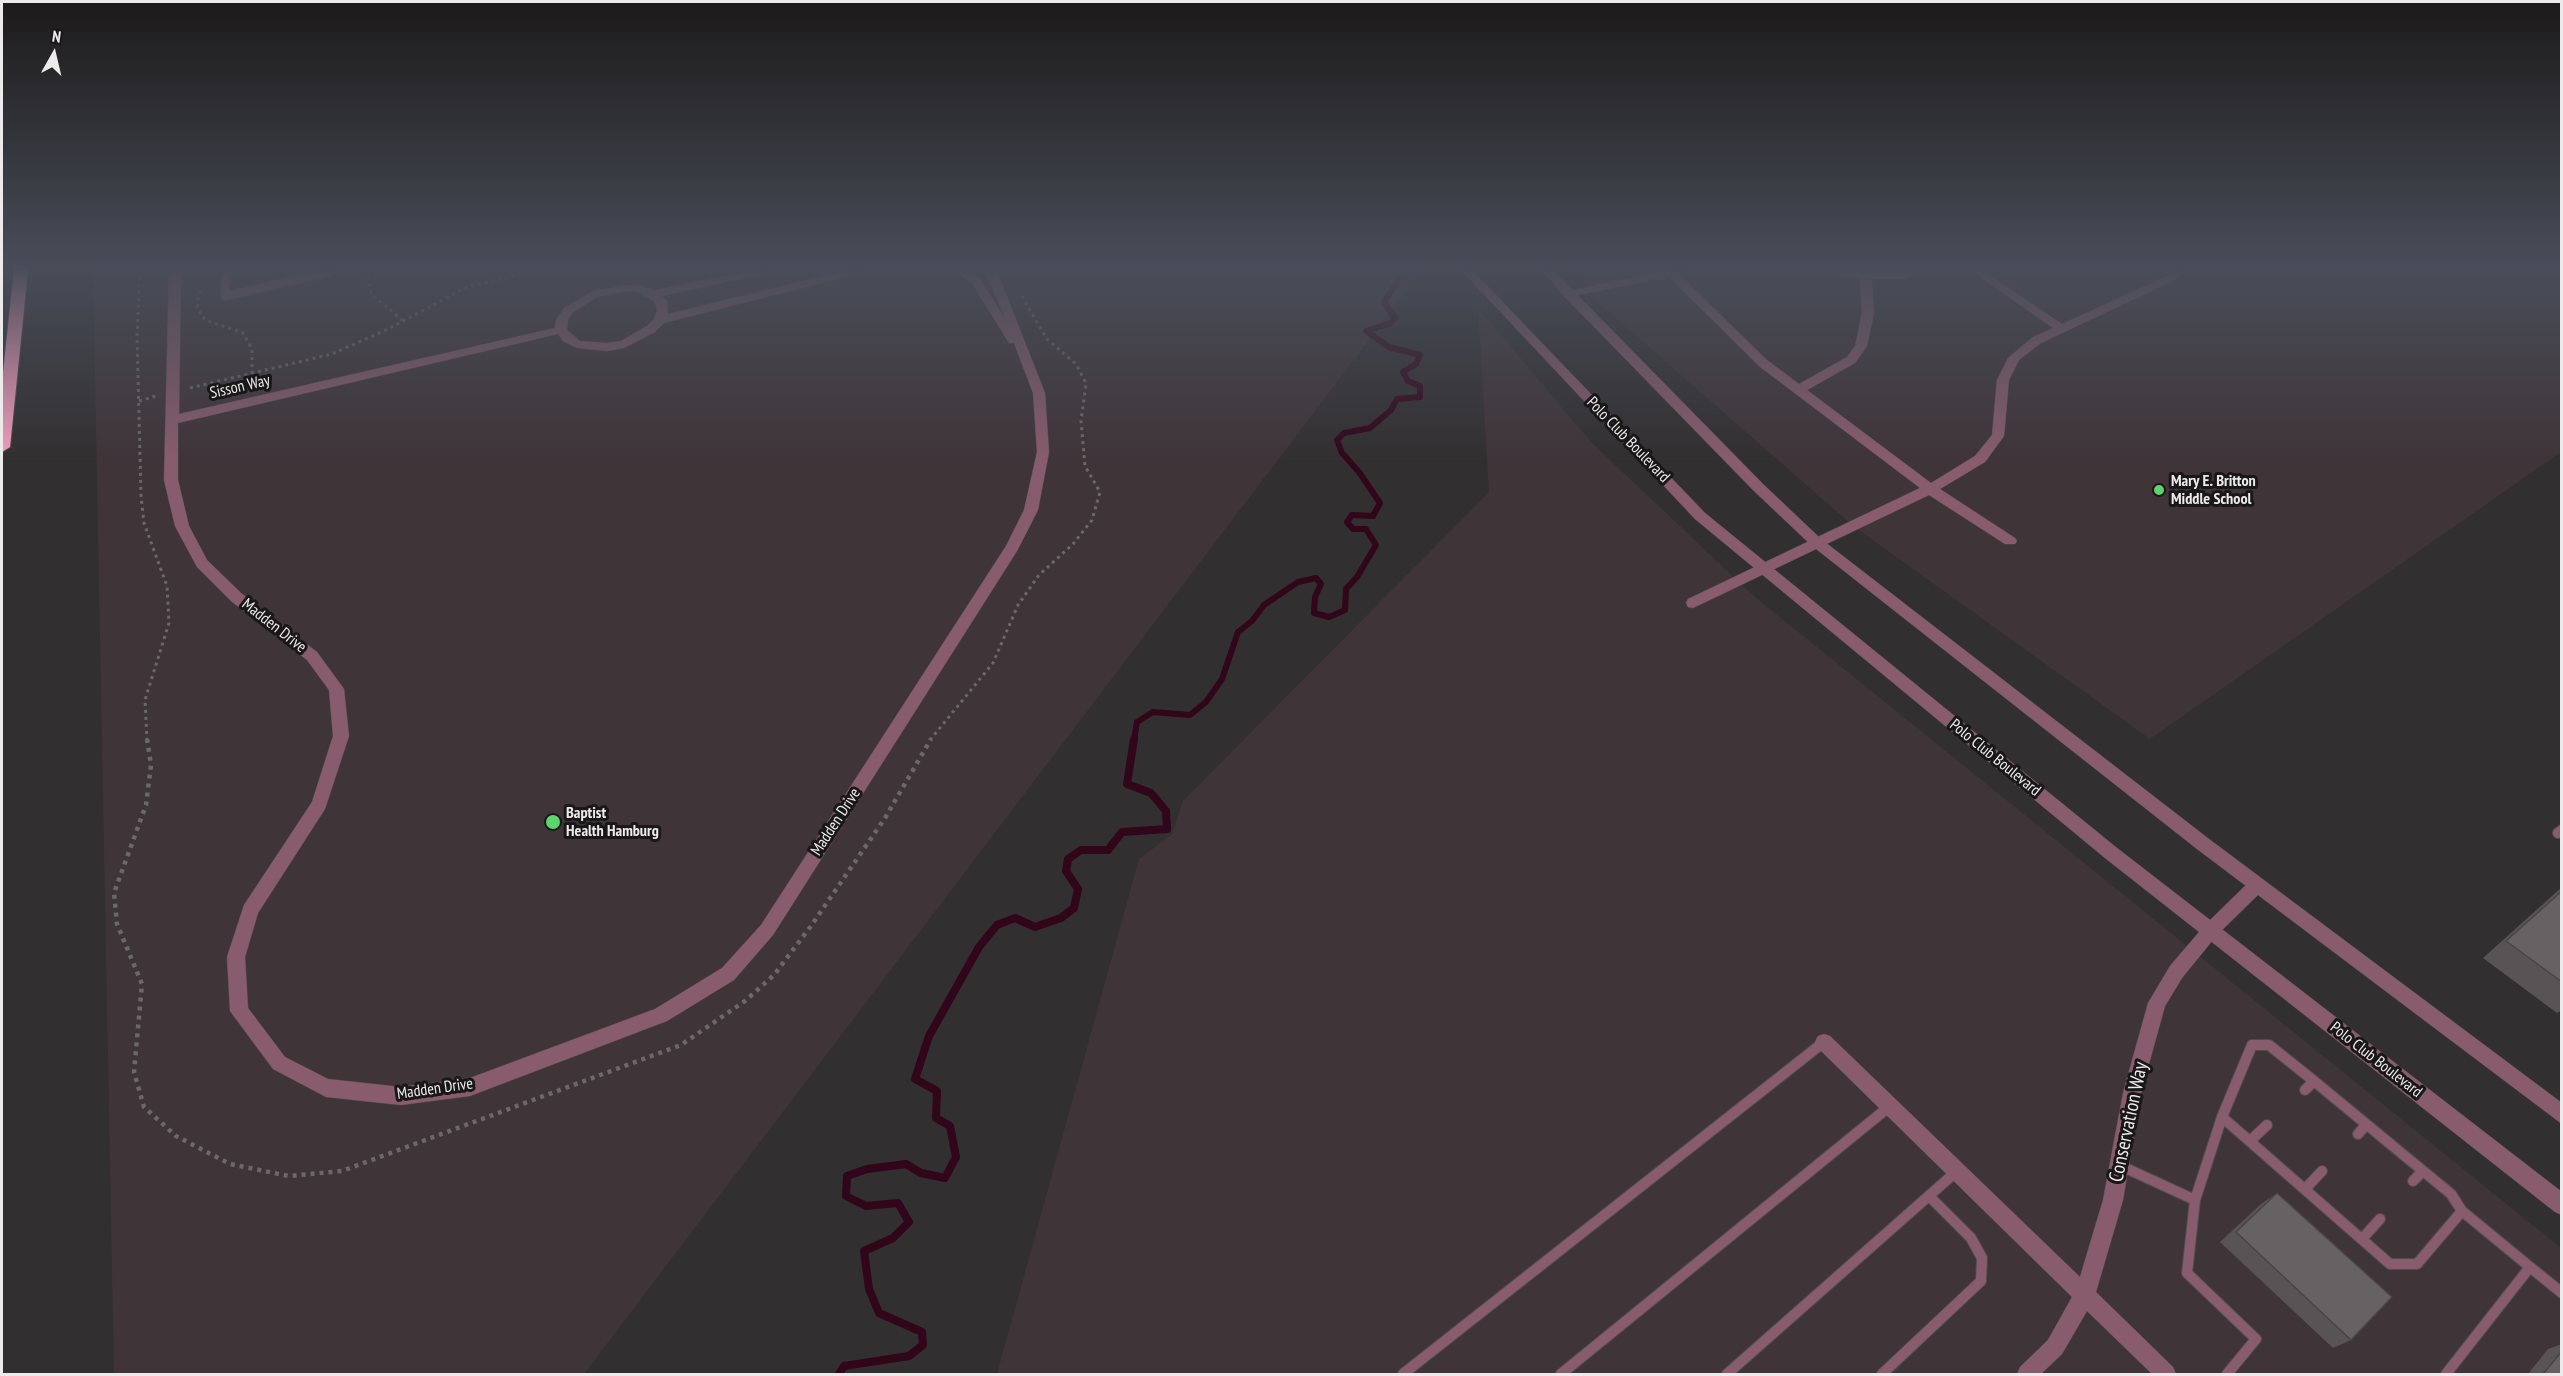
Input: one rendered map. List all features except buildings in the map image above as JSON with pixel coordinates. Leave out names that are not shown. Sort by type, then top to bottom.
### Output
[{"type":"highway","points":[[2,447],[14,334]]},
{"type":"street","name":"Madden Drive","points":[[174,334],[171,480],[182,526],[202,563],[236,597],[312,656],[336,689],[340,736],[319,804],[250,910],[236,957],[239,1011],[279,1063],[326,1088],[401,1096],[470,1087],[661,1015],[728,974],[766,930],[1012,548],[1031,510],[1043,452],[1043,428],[1039,393],[1016,334]]},
{"type":"street","name":"Sisson Way","points":[[172,420],[543,334]]},
{"type":"street","points":[[564,334],[577,344],[607,347],[642,334]]},
{"type":"street","name":"Madden Drive","points":[[1009,334],[1026,360]]},
{"type":"street","name":"Polo Club Boulevard","points":[[1527,334],[1700,516],[2111,852],[2562,1205]]},
{"type":"street","points":[[1608,334],[1758,487],[1816,542],[2257,885],[2562,1115]]},
{"type":"street","points":[[1736,334],[1763,363],[1930,489],[2010,541]]},
{"type":"street","points":[[1798,389],[1835,371],[1851,360],[1861,346],[1864,334]]},
{"type":"street","points":[[1693,603],[1930,489],[1980,459],[1998,436],[2003,380],[2014,358],[2037,340],[2050,334]]},
{"type":"street","name":"Conservation Way","points":[[2027,1374],[2055,1347],[2085,1295],[2113,1200],[2132,1093],[2157,1003],[2176,972],[2211,930],[2257,885]]},
{"type":"street","points":[[1824,1042],[2166,1374]]},
{"type":"lane","points":[[1409,1373],[1824,1042]]},
{"type":"lane","points":[[2227,1374],[2256,1340],[2187,1273],[2195,1200],[2222,1117],[2252,1045],[2269,1045],[2314,1081],[2362,1129],[2423,1171],[2451,1194],[2462,1211],[2562,1293]]},
{"type":"lane","points":[[2305,1090],[2314,1081]]},
{"type":"lane","points":[[1562,1374],[1890,1106]]},
{"type":"lane","points":[[2222,1117],[2390,1264],[2417,1264],[2462,1211]]},
{"type":"lane","points":[[2250,1141],[2267,1125]]},
{"type":"lane","points":[[2119,1165],[2195,1200]]},
{"type":"lane","points":[[1727,1374],[1957,1171]]},
{"type":"lane","points":[[2305,1189],[2322,1171]]},
{"type":"lane","points":[[2413,1181],[2423,1171]]},
{"type":"lane","points":[[1882,1374],[1981,1281],[1982,1258],[1971,1238],[1929,1196]]},
{"type":"lane","points":[[2362,1239],[2380,1219]]},
{"type":"lane","points":[[2446,1374],[2530,1267]]},
{"type":"path","points":[[137,334],[141,496],[144,523],[167,586],[169,623],[145,700],[145,727],[151,765],[146,805],[114,893],[117,924],[142,984],[134,1072],[144,1107],[176,1136],[230,1164],[289,1176],[342,1171],[681,1045],[752,994],[774,975],[811,926],[885,818],[935,732],[993,663],[1018,605],[1039,575],[1073,544],[1092,520],[1100,492],[1085,466],[1080,421],[1086,383],[1076,364],[1044,334]]},
{"type":"path","points":[[244,334],[252,349],[252,374]]},
{"type":"path","points":[[188,388],[332,354],[377,334]]},
{"type":"path","points":[[139,401],[153,397]]},
{"type":"shaded area","name":"Baptist Health Hamburg","points":[[94,334],[1373,334],[584,1374],[114,1374]]},
{"type":"shaded area","points":[[1480,334],[1500,334],[1592,443],[1755,597],[2561,1248],[2561,1374],[997,1374],[1139,859],[1172,834],[1183,801],[1489,492]]},
{"type":"shaded area","name":"Mary E. Britton Middle School","points":[[1634,334],[2561,334],[2561,452],[2150,739],[1853,526]]},
{"type":"waterway","points":[[1134,740],[1137,722],[1153,712],[1190,715],[1206,702],[1222,679],[1238,632],[1252,621],[1264,605],[1298,582],[1316,578],[1321,584],[1315,597],[1314,613],[1329,617],[1345,610],[1346,589],[1357,577],[1376,545],[1366,529],[1353,529],[1347,522],[1352,515],[1373,516],[1380,503],[1359,472],[1342,453],[1337,440],[1344,433],[1370,428],[1391,410],[1397,399],[1420,397],[1420,386],[1408,381],[1403,372],[1416,364],[1420,355],[1389,347],[1371,334]]},
{"type":"waterway","points":[[839,1374],[844,1366],[909,1356],[923,1345],[922,1332],[879,1313],[869,1289],[864,1251],[893,1238],[909,1222],[898,1203],[866,1206],[846,1196],[847,1176],[867,1169],[906,1164],[921,1173],[945,1178],[956,1157],[950,1126],[936,1118],[937,1091],[915,1079],[929,1036],[979,947],[997,925],[1015,918],[1035,927],[1061,918],[1074,908],[1078,889],[1066,871],[1068,859],[1081,850],[1108,850],[1122,832],[1167,829],[1166,811],[1151,793],[1127,784],[1134,739]]},
{"type":"place","name":"Mary E. Britton Middle School","points":[[2159,490]]},
{"type":"place","name":"Baptist Health Hamburg","points":[[553,822]]}]
